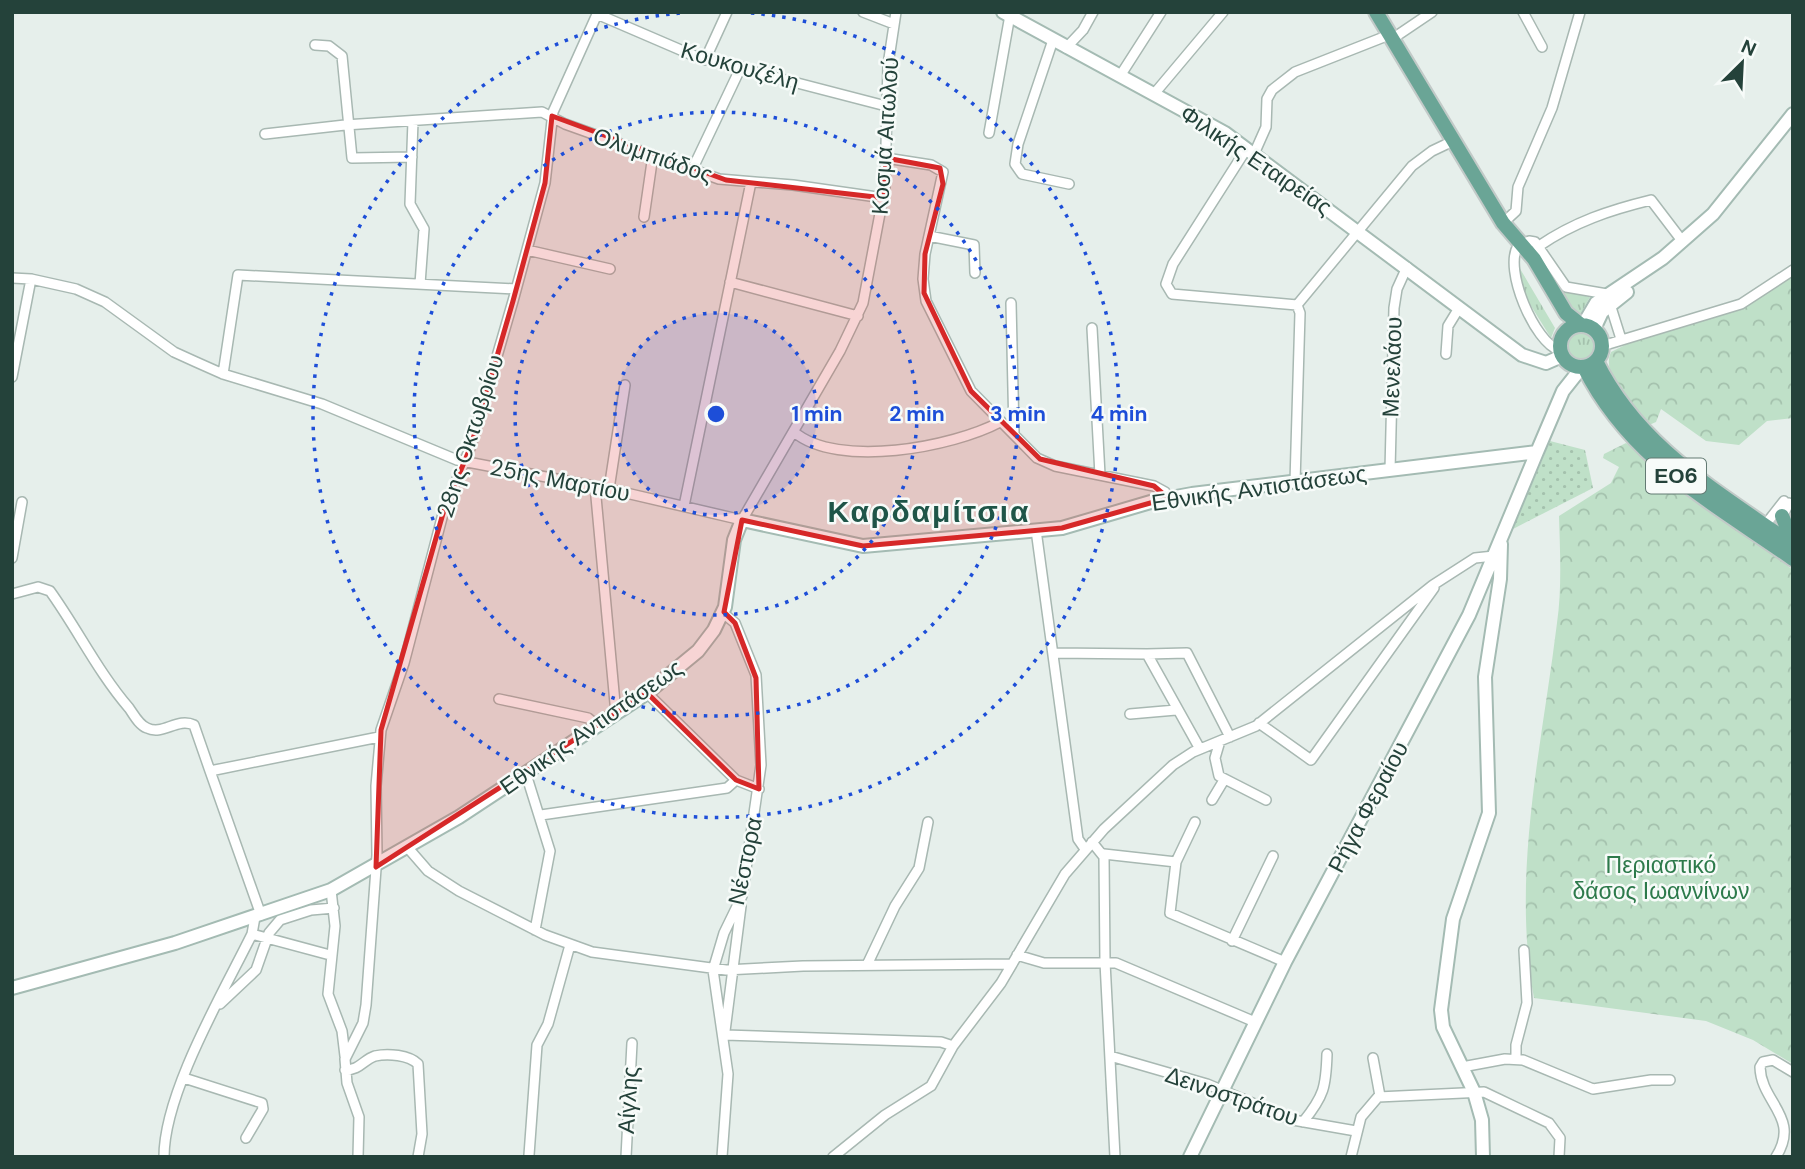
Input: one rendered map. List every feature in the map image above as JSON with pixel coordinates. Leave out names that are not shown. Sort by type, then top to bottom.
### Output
[{"type":"main road","points":[[1376,12],[1503,223],[1534,259],[1566,313],[1586,326],[1602,346],[1588,365],[1562,350]]},
{"type":"main road","points":[[1520,245],[1526,263],[1559,319],[1562,350]]},
{"type":"main road","points":[[1562,350],[1571,327],[1586,326]]},
{"type":"main road","name":"ΕΟ6","points":[[1588,365],[1654,443],[1766,533],[1793,559]]},
{"type":"main road","points":[[1785,506],[1793,543]]},
{"type":"main road","name":"ΕΟ6","points":[[1766,533],[1793,543]]},
{"type":"street","points":[[705,60],[727,12]]},
{"type":"street","points":[[863,12],[894,24]]},
{"type":"street","name":"Κοσμά Αιτωλού","points":[[743,520],[858,316],[870,276],[884,198],[886,106],[896,12]]},
{"type":"street","points":[[1066,48],[1086,26],[1093,12]]},
{"type":"street","points":[[1120,76],[1161,12]]},
{"type":"street","points":[[1154,94],[1223,12]]},
{"type":"street","points":[[1297,306],[1183,297],[1167,290],[1168,278],[1179,253],[1266,127],[1267,99],[1272,90],[1295,72],[1390,37],[1432,12]]},
{"type":"street","points":[[1523,12],[1542,47]]},
{"type":"street","points":[[1503,223],[1517,211],[1518,187],[1552,108],[1580,12]]},
{"type":"street","name":"Κουκουζέλη","points":[[598,13],[705,60],[886,106]]},
{"type":"street","name":"28ης Οκτωβρίου","points":[[345,1059],[365,1017],[376,867],[379,737],[404,663],[444,510],[464,462],[527,250],[545,184],[552,116],[598,13]]},
{"type":"street","points":[[989,133],[1007,14]]},
{"type":"street","name":"Φιλικής Εταιρείας","points":[[1007,14],[1154,94],[1250,151],[1532,360],[1546,363],[1562,350]]},
{"type":"street","points":[[1054,40],[1018,144],[1015,166],[1025,175],[1069,184]]},
{"type":"street","points":[[314,45],[329,46],[342,56],[352,158],[411,157]]},
{"type":"street","points":[[692,170],[741,67]]},
{"type":"street","points":[[265,134],[348,124],[538,112],[552,116]]},
{"type":"street","points":[[1586,326],[1602,312],[1609,299],[1683,242],[1725,201],[1793,114]]},
{"type":"street","name":"Ολυμπιάδος","points":[[552,116],[565,124],[719,179],[793,185],[884,198]]},
{"type":"street","points":[[413,121],[410,204],[424,229],[420,284]]},
{"type":"street","points":[[1297,306],[1412,166],[1453,141]]},
{"type":"street","points":[[644,217],[653,155]]},
{"type":"street","points":[[886,158],[931,165],[942,170],[943,184],[929,236],[923,274],[926,300],[971,391],[1000,422],[1046,463],[1154,486],[1168,498]]},
{"type":"street","points":[[684,506],[751,182]]},
{"type":"street","points":[[1539,246],[1560,231],[1594,215],[1651,200],[1683,242]]},
{"type":"street","points":[[929,236],[974,245],[975,273]]},
{"type":"street","points":[[1563,391],[1562,350],[1549,344],[1518,291],[1513,260],[1520,245],[1531,241],[1539,246],[1566,287],[1609,299]]},
{"type":"street","points":[[527,250],[610,269]]},
{"type":"street","name":"Μενελάου","points":[[1390,470],[1394,308],[1397,289],[1407,267]]},
{"type":"street","points":[[1602,346],[1741,304],[1793,270]]},
{"type":"street","points":[[223,374],[238,275],[516,289]]},
{"type":"street","name":"25ης Μαρτίου","points":[[12,278],[31,279],[76,289],[104,302],[174,352],[223,374],[322,404],[464,462],[610,489],[743,520]]},
{"type":"street","points":[[12,377],[31,279]]},
{"type":"street","points":[[730,282],[858,316]]},
{"type":"street","points":[[1609,299],[1620,339]]},
{"type":"street","points":[[1011,303],[1014,433]]},
{"type":"street","points":[[1295,482],[1300,313],[1297,306]]},
{"type":"street","points":[[1446,354],[1448,330],[1459,308]]},
{"type":"street","points":[[1092,328],[1100,475]]},
{"type":"street","points":[[1537,452],[1563,391],[1588,365]]},
{"type":"street","points":[[610,489],[625,385]]},
{"type":"street","points":[[794,432],[822,447],[890,450],[931,444],[1000,422]]},
{"type":"street","name":"Εθνικής Αντιστάσεως","points":[[12,988],[122,959],[331,890],[408,848],[526,774],[648,693],[698,651],[723,613],[734,540],[743,520],[863,546],[1036,530],[1091,522],[1168,498],[1537,452]]},
{"type":"street","name":"Ρήγα Φεραίου","points":[[1190,1157],[1285,962],[1436,680],[1494,556],[1537,452]]},
{"type":"street","points":[[595,486],[616,714]]},
{"type":"street","points":[[12,558],[22,502]]},
{"type":"street","points":[[1766,533],[1785,506]]},
{"type":"street","points":[[1766,533],[1785,506]]},
{"type":"street","points":[[1036,530],[1078,839],[1104,855],[1176,862]]},
{"type":"street","points":[[1483,1157],[1482,1120],[1474,1092],[1443,1027],[1442,985],[1453,919],[1489,813],[1485,677],[1500,579],[1501,537]]},
{"type":"street","points":[[833,1157],[885,1115],[926,1090],[953,1046],[990,1000],[1050,895],[1088,846],[1173,765],[1200,749],[1259,723],[1433,585],[1475,558],[1494,556]]},
{"type":"street","points":[[1259,723],[1311,760],[1432,592],[1433,585]]},
{"type":"street","points":[[12,594],[38,587],[50,591],[106,681],[144,726],[155,730],[184,721],[194,725],[258,916],[184,1078],[168,1123],[164,1157]]},
{"type":"street","name":"Νέστορα","points":[[722,1157],[727,1087],[724,1034],[718,1015],[713,970],[724,933],[742,897],[759,789],[761,730],[757,678],[735,623],[723,613]]},
{"type":"street","points":[[1054,653],[1187,653],[1230,737]]},
{"type":"street","points":[[1147,654],[1200,749]]},
{"type":"street","points":[[648,693],[736,780],[759,789]]},
{"type":"street","points":[[499,699],[588,718],[598,726]]},
{"type":"street","points":[[1130,714],[1176,710]]},
{"type":"street","points":[[210,771],[379,737]]},
{"type":"street","points":[[1220,741],[1215,761],[1217,773],[1224,780],[1266,800]]},
{"type":"street","points":[[526,774],[541,814],[550,856],[535,930]]},
{"type":"street","points":[[541,814],[727,788],[736,780]]},
{"type":"street","points":[[1212,800],[1224,780]]},
{"type":"street","points":[[867,965],[890,915],[919,868],[928,822]]},
{"type":"street","points":[[1195,822],[1176,862],[1170,913],[1285,962]]},
{"type":"street","points":[[408,848],[439,880],[535,930],[570,945],[606,954],[713,970],[1012,964]]},
{"type":"street","points":[[1104,855],[1105,962],[1115,1157]]},
{"type":"street","points":[[1232,941],[1273,856]]},
{"type":"street","points":[[331,890],[335,926],[328,994],[342,1031],[345,1070],[359,1117],[358,1157]]},
{"type":"street","points":[[742,897],[724,1034],[941,1042],[953,1046]]},
{"type":"street","points":[[217,1005],[253,974],[263,958],[272,927],[285,917],[311,910],[334,908]]},
{"type":"street","points":[[252,934],[330,955]]},
{"type":"street","points":[[529,1155],[537,1045],[548,1024],[570,945]]},
{"type":"street","points":[[1516,1059],[1516,1045],[1527,1003],[1524,950]]},
{"type":"street","points":[[1017,955],[1044,963],[1116,963],[1255,1022]]},
{"type":"street","name":"Αίγλης","points":[[626,1157],[632,1043]]},
{"type":"street","points":[[1303,1122],[1319,1103],[1325,1088],[1327,1054]]},
{"type":"street","name":"Δεινοστράτου","points":[[1110,1055],[1224,1090],[1303,1122],[1356,1131]]},
{"type":"street","points":[[345,1070],[358,1069],[376,1056],[403,1056],[418,1064],[422,1133],[418,1157]]},
{"type":"street","points":[[1373,1058],[1379,1096]]},
{"type":"street","points":[[1462,1067],[1516,1059],[1593,1089],[1651,1080],[1670,1080]]},
{"type":"street","points":[[1776,1157],[1785,1136],[1784,1124],[1762,1079],[1760,1067],[1763,1062],[1773,1060],[1793,1072]]},
{"type":"street","points":[[184,1078],[262,1103],[263,1110],[246,1138]]},
{"type":"street","points":[[1351,1157],[1356,1131],[1370,1103],[1379,1096],[1474,1092],[1504,1100],[1549,1123],[1559,1137],[1559,1157]]},
{"type":"highlighted area","points":[[552,116],[726,180],[884,198],[886,158],[940,168],[943,184],[925,254],[924,293],[971,391],[1040,459],[1154,486],[1168,498],[1062,528],[863,546],[742,520],[724,612],[735,623],[756,678],[759,789],[736,780],[647,693],[376,867],[381,730],[444,510],[471,446],[513,301],[545,183]]},
{"type":"green space","points":[[1538,253],[1564,291],[1590,297],[1580,315],[1574,314]]},
{"type":"green space","points":[[1519,267],[1555,328],[1551,338],[1521,290]]},
{"type":"green space","points":[[1793,274],[1793,418],[1767,421],[1739,445],[1706,441],[1661,409],[1656,422],[1649,425],[1614,381],[1610,371],[1611,352],[1627,344],[1740,310]]},
{"type":"green space","points":[[1580,331],[1591,335],[1595,346],[1591,357],[1580,361],[1569,357],[1565,346],[1569,335]]},
{"type":"green space","points":[[1550,441],[1585,450],[1593,488],[1513,529]]},
{"type":"green space","name":"Περιαστικό δάσος Ιωαννίνων","points":[[1626,443],[1793,570],[1793,1064],[1753,1040],[1706,1021],[1534,998],[1528,951],[1527,857],[1537,763],[1559,610],[1559,516],[1611,483],[1619,467],[1603,458],[1604,454]]},
{"type":"district","name":"Καρδαμίτσια","points":[[929,512]]}]
